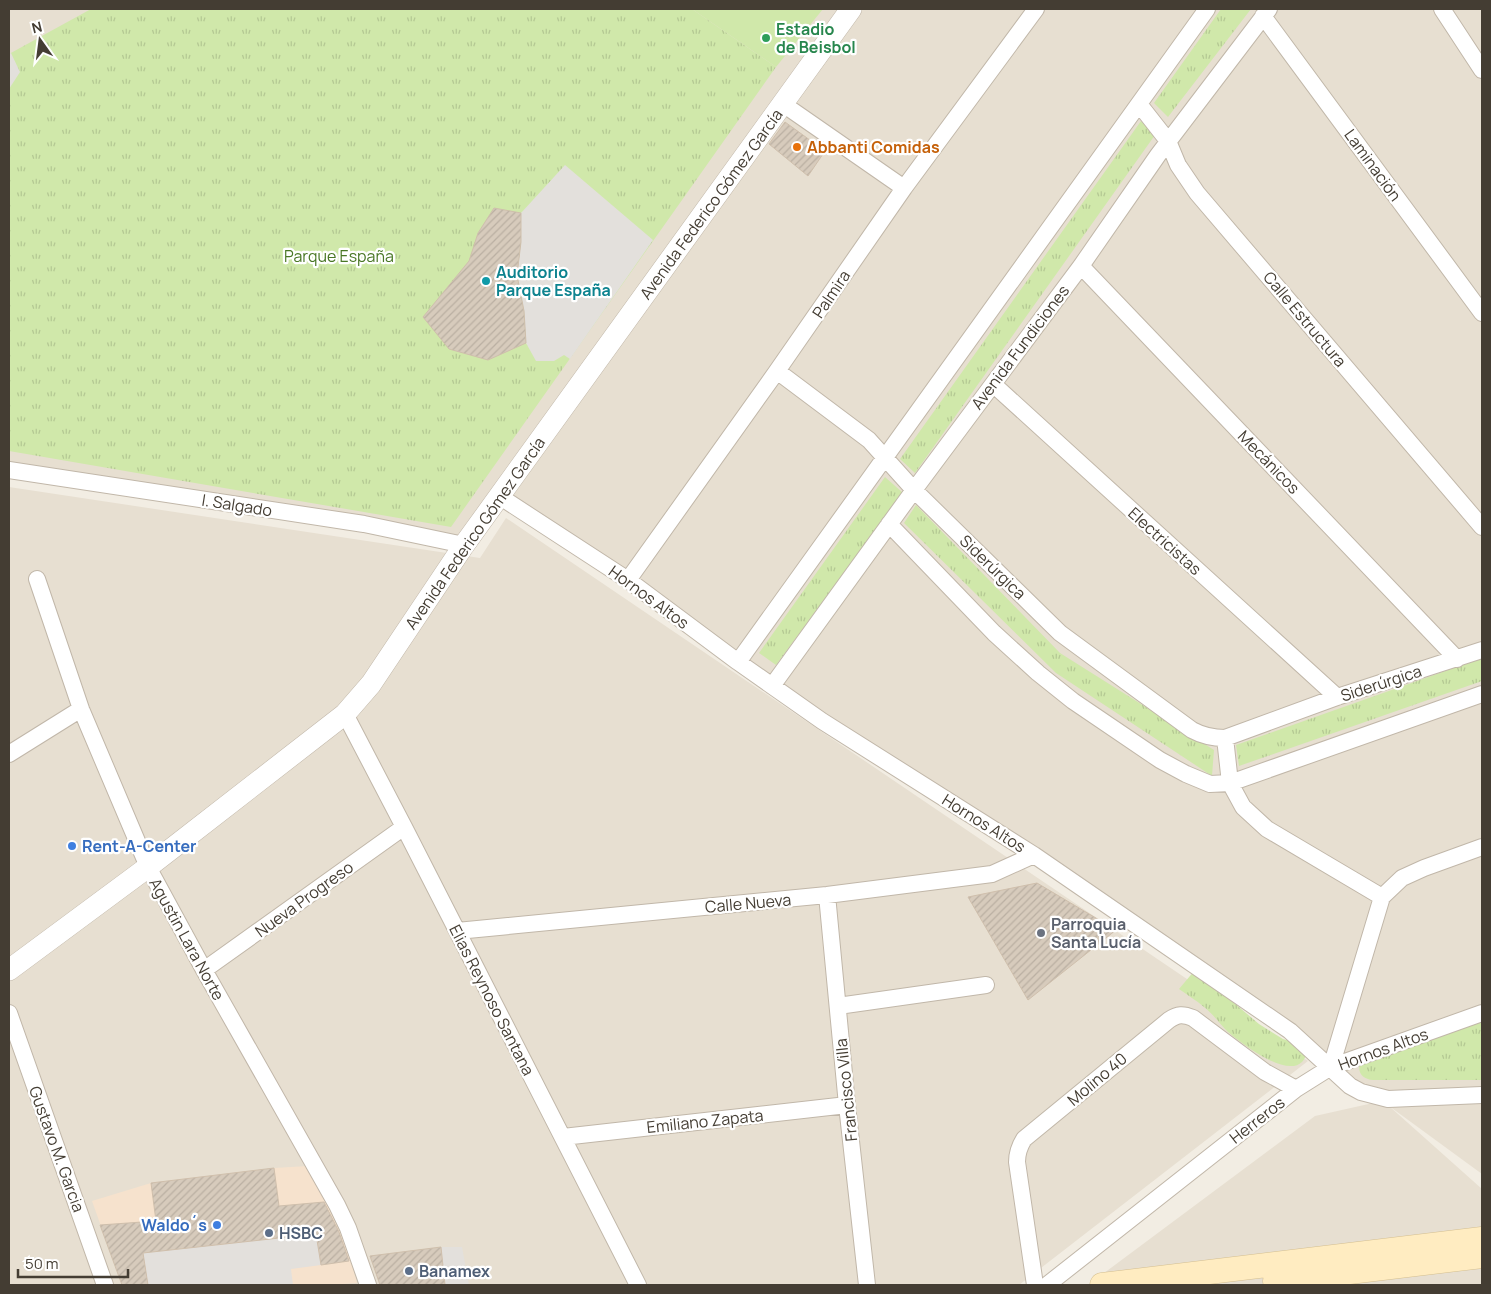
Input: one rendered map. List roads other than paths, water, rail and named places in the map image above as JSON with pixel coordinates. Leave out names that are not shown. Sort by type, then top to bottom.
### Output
[{"type":"main road","points":[[1102,1285],[1314,1274],[1482,1239]]},
{"type":"main road","points":[[1233,1285],[1314,1274],[1482,1256]]},
{"type":"street","name":"Avenida Federico Gómez García","points":[[9,970],[148,867],[345,714],[371,684],[464,545],[852,9]]},
{"type":"street","name":"Palmira","points":[[628,580],[778,371],[904,188],[1036,9]]},
{"type":"street","points":[[738,662],[1207,9]]},
{"type":"street","points":[[1442,9],[1482,70]]},
{"type":"street","name":"Avenida Fundiciones","points":[[772,686],[914,490],[1081,266],[1168,142],[1266,13]]},
{"type":"street","name":"Laminación","points":[[1266,13],[1482,313]]},
{"type":"street","points":[[783,104],[904,188]]},
{"type":"street","name":"Calle Estructura","points":[[1139,104],[1168,142],[1178,165],[1197,193],[1482,527]]},
{"type":"street","name":"Mecánicos","points":[[1081,266],[1457,659]]},
{"type":"street","name":"Siderúrgica","points":[[778,371],[869,440],[914,490],[1060,633],[1192,730],[1211,738],[1225,738],[1337,697],[1482,650]]},
{"type":"street","name":"Electricistas","points":[[993,384],[1337,697]]},
{"type":"street","name":"I. Salgado","points":[[9,470],[364,524],[464,545]]},
{"type":"street","name":"Hornos Altos","points":[[499,496],[628,580],[738,662],[822,721],[1034,855],[1290,1031],[1331,1068],[1482,1013]]},
{"type":"street","points":[[889,524],[994,633],[1038,673],[1073,701],[1160,760],[1210,784],[1230,783],[1482,694]]},
{"type":"street","name":"Agustin Lara Norte","points":[[36,579],[81,709],[148,867],[337,1205],[348,1228],[368,1285]]},
{"type":"street","points":[[9,754],[81,709]]},
{"type":"street","name":"Elias Reynoso Santana","points":[[345,714],[638,1285]]},
{"type":"street","points":[[1225,738],[1230,783],[1242,807],[1267,829],[1382,897]]},
{"type":"street","name":"Nueva Progreso","points":[[204,970],[404,827]]},
{"type":"street","points":[[1482,847],[1402,878],[1382,897],[1331,1068],[1350,1086],[1361,1092],[1388,1099],[1482,1095]]},
{"type":"street","name":"Calle Nueva","points":[[457,931],[827,896],[992,874],[1034,855]]},
{"type":"street","name":"Francisco Villa","points":[[827,896],[867,1285]]},
{"type":"street","points":[[838,1006],[986,985]]},
{"type":"street","name":"Gustavo M. Garcia","points":[[9,1013],[105,1285]]},
{"type":"street","name":"Molino 40","points":[[1035,1285],[1017,1162],[1019,1147],[1024,1139],[1169,1020],[1184,1014],[1193,1018],[1265,1072],[1296,1089]]},
{"type":"street","name":"Herreros","points":[[1047,1285],[1296,1089],[1331,1068]]},
{"type":"street","name":"Emiliano Zapata","points":[[563,1137],[847,1105]]},
{"type":"place","name":"Estadio de Beisbol","points":[[766,38]]},
{"type":"place","name":"Abbanti Comidas","points":[[797,147]]},
{"type":"place","name":"Auditorio Parque España","points":[[486,281]]},
{"type":"place","name":"Rent-A-Center","points":[[72,846]]},
{"type":"place","name":"Parroquia Santa Lucía","points":[[1041,933]]},
{"type":"place","name":"Waldo´s","points":[[217,1225]]},
{"type":"place","name":"HSBC","points":[[269,1233]]},
{"type":"place","name":"Banamex","points":[[409,1271]]},
{"type":"park label","name":"Parque España","points":[[339,256]]}]
